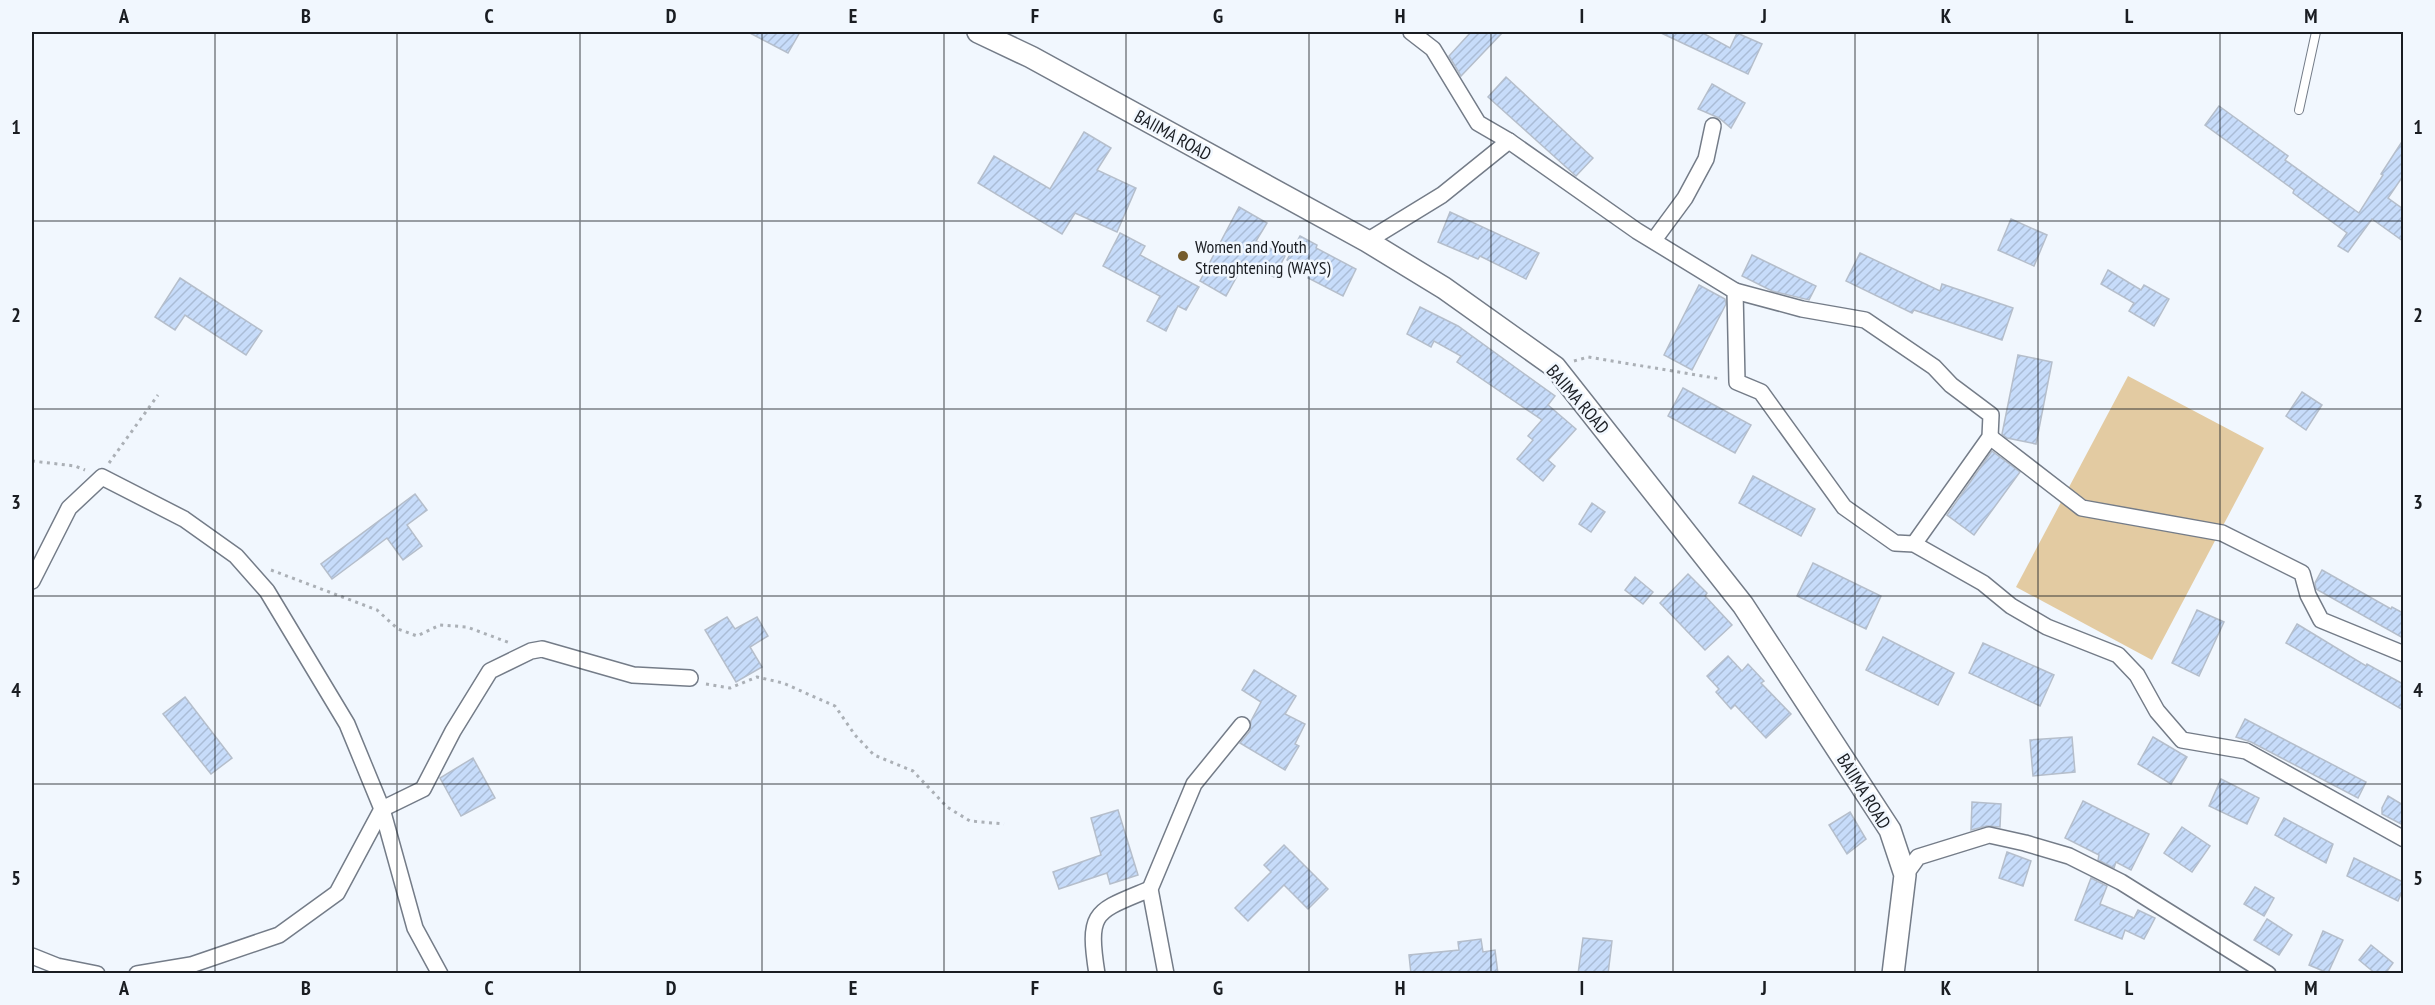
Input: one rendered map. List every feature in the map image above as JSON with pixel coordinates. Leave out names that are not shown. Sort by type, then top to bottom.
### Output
[{"type":"street","name":"BAIIMA ROAD","points":[[978,32],[1031,57],[1368,241],[1444,288],[1554,367],[1743,605],[1890,830],[1905,875],[1893,974]]},
{"type":"street","points":[[1411,32],[1433,49],[1478,123],[1509,141],[1654,240],[1735,291],[1802,309],[1865,320],[1934,367],[1951,385],[1991,415],[1990,437],[1914,544]]},
{"type":"street","points":[[1431,32],[1433,49]]},
{"type":"street","points":[[1654,240],[1685,198],[1706,159],[1713,126]]},
{"type":"street","points":[[1368,241],[1442,195],[1509,141]]},
{"type":"street","points":[[1735,291],[1737,382],[1761,392],[1844,507],[1895,543],[1914,544],[1983,583],[2011,606],[2047,627],[2118,655],[2137,675],[2157,711],[2182,740],[2247,751],[2403,839]]},
{"type":"street","points":[[1990,437],[2082,508],[2222,534],[2302,573],[2308,595],[2321,620],[2403,654]]},
{"type":"street","points":[[32,581],[69,508],[102,477],[184,519],[236,556],[267,591],[347,724],[382,809],[415,928],[440,974]]},
{"type":"street","points":[[137,974],[191,965],[279,935],[337,892],[382,809],[423,789],[453,731],[490,671],[531,651],[542,649],[633,675],[690,678]]},
{"type":"street","points":[[1166,974],[1150,889],[1194,784],[1242,725]]},
{"type":"street","points":[[1905,875],[1918,857],[1989,835],[2025,843],[2069,856],[2121,882],[2268,974]]},
{"type":"street","points":[[1096,974],[1091,939],[1096,917],[1110,905],[1150,889]]},
{"type":"street","points":[[32,956],[57,966],[97,974]]},
{"type":"lane","points":[[2299,110],[2316,32]]},
{"type":"path","points":[[1554,367],[1588,357],[1737,382]]},
{"type":"path","points":[[32,461],[75,466],[102,477],[115,454],[138,426],[158,395]]},
{"type":"path","points":[[265,568],[377,610],[398,629],[417,636],[440,625],[467,627],[531,651]]},
{"type":"path","points":[[690,678],[700,684],[730,687],[757,677],[783,683],[835,706],[855,735],[874,755],[913,771],[947,807],[970,821],[1004,824]]},
{"type":"shaded area","points":[[2128,376],[2264,448],[2152,660],[2016,587]]},
{"type":"building","points":[[748,32],[800,32],[788,53]]},
{"type":"building","points":[[1471,32],[1503,32],[1461,76],[1449,56]]},
{"type":"building","points":[[1659,32],[1701,32],[1730,48],[1737,33],[1762,44],[1748,74]]},
{"type":"building","points":[[1506,77],[1593,158],[1576,176],[1488,97]]},
{"type":"building","points":[[1712,84],[1745,103],[1731,128],[1719,118],[1698,109]]},
{"type":"building","points":[[2219,106],[2288,156],[2285,160],[2359,213],[2403,140],[2403,176],[2388,198],[2403,209],[2403,241],[2372,219],[2348,252],[2338,246],[2347,233],[2293,193],[2294,190],[2205,125]]},
{"type":"building","points":[[1084,132],[1111,148],[1097,170],[1136,188],[1117,232],[1075,213],[1062,234],[978,183],[994,156],[1050,189]]},
{"type":"building","points":[[1239,207],[1267,223],[1256,241],[1285,256],[1274,277],[1245,262],[1226,296],[1200,281]]},
{"type":"building","points":[[1450,212],[1539,253],[1526,279],[1480,256],[1478,259],[1438,242]]},
{"type":"building","points":[[2011,219],[2047,235],[2034,266],[1998,250]]},
{"type":"building","points":[[1120,233],[1145,246],[1140,255],[1199,287],[1186,310],[1178,306],[1166,331],[1147,321],[1160,296],[1103,266]]},
{"type":"building","points":[[1300,236],[1317,245],[1316,248],[1356,269],[1343,296],[1308,278],[1310,273],[1287,260]]},
{"type":"building","points":[[1860,253],[1940,291],[1942,284],[2013,308],[2002,340],[1914,310],[1912,313],[1846,281]]},
{"type":"building","points":[[1752,255],[1816,286],[1809,300],[1772,291],[1742,276]]},
{"type":"building","points":[[2108,270],[2141,290],[2144,285],[2169,299],[2154,326],[2129,311],[2134,303],[2101,284]]},
{"type":"building","points":[[180,278],[262,331],[246,355],[185,315],[175,330],[155,317]]},
{"type":"building","points":[[1699,285],[1725,299],[1726,304],[1692,370],[1664,355]]},
{"type":"building","points":[[1420,307],[1458,326],[1555,396],[1548,405],[1576,429],[1548,460],[1555,466],[1543,481],[1517,459],[1533,440],[1528,436],[1542,420],[1457,362],[1461,356],[1434,341],[1431,347],[1407,334]]},
{"type":"building","points":[[2018,355],[2052,362],[2036,444],[2007,438],[2002,434]]},
{"type":"building","points":[[1683,388],[1751,425],[1735,453],[1668,416]]},
{"type":"building","points":[[2302,392],[2322,405],[2306,430],[2286,416]]},
{"type":"building","points":[[1992,451],[2020,472],[1974,535],[1947,515]]},
{"type":"building","points":[[1753,476],[1815,509],[1801,536],[1739,503]]},
{"type":"building","points":[[415,494],[427,510],[407,525],[422,546],[403,560],[387,538],[332,579],[321,564]]},
{"type":"building","points":[[1592,503],[1605,512],[1591,532],[1579,524]]},
{"type":"building","points":[[1813,563],[1881,596],[1866,629],[1797,596]]},
{"type":"building","points":[[2322,570],[2391,609],[2392,607],[2403,613],[2403,638],[2316,589],[2315,583]]},
{"type":"building","points":[[1688,574],[1707,593],[1705,596],[1732,625],[1705,650],[1660,603]]},
{"type":"building","points":[[1635,577],[1653,592],[1643,604],[1625,590]]},
{"type":"building","points":[[2197,610],[2224,622],[2199,676],[2172,663]]},
{"type":"building","points":[[727,617],[735,629],[757,617],[768,636],[750,647],[762,667],[736,682],[705,630]]},
{"type":"building","points":[[2297,624],[2366,666],[2367,664],[2403,684],[2403,710],[2286,643]]},
{"type":"building","points":[[1883,637],[1954,673],[1938,705],[1866,670]]},
{"type":"building","points":[[1983,643],[2054,675],[2040,706],[1969,673]]},
{"type":"building","points":[[1728,656],[1742,671],[1748,664],[1764,681],[1761,683],[1791,714],[1766,738],[1735,705],[1731,709],[1716,692],[1719,689],[1707,676]]},
{"type":"building","points":[[1254,670],[1296,696],[1285,714],[1305,724],[1295,744],[1299,746],[1285,770],[1240,743],[1250,731],[1251,721],[1261,702],[1242,690]]},
{"type":"building","points":[[185,697],[232,758],[211,774],[163,714]]},
{"type":"building","points":[[2245,719],[2366,782],[2358,798],[2251,742],[2236,737]]},
{"type":"building","points":[[2072,737],[2075,772],[2033,776],[2030,740]]},
{"type":"building","points":[[2153,737],[2187,757],[2171,784],[2138,764]]},
{"type":"building","points":[[473,758],[495,798],[461,816],[440,778]]},
{"type":"building","points":[[2221,779],[2259,798],[2247,824],[2209,806]]},
{"type":"building","points":[[2388,796],[2403,805],[2403,825],[2382,814],[2382,808]]},
{"type":"building","points":[[2083,801],[2149,834],[2131,870],[2116,862],[2114,868],[2098,860],[2099,855],[2065,838]]},
{"type":"building","points":[[1972,802],[2001,804],[2000,827],[1987,826],[1971,830]]},
{"type":"building","points":[[1118,810],[1138,875],[1110,884],[1107,873],[1059,889],[1053,872],[1101,855],[1091,818]]},
{"type":"building","points":[[1850,812],[1866,839],[1847,854],[1829,825]]},
{"type":"building","points":[[2284,818],[2333,844],[2326,863],[2275,835]]},
{"type":"building","points":[[2182,827],[2210,846],[2192,872],[2164,853]]},
{"type":"building","points":[[1284,845],[1328,889],[1308,909],[1284,885],[1248,921],[1235,908],[1271,872],[1264,865]]},
{"type":"building","points":[[2007,852],[2031,861],[2023,886],[1999,878]]},
{"type":"building","points":[[2354,858],[2403,882],[2398,901],[2347,876]]},
{"type":"building","points":[[2091,878],[2107,886],[2100,904],[2134,918],[2138,910],[2155,918],[2144,939],[2125,930],[2122,939],[2075,920]]},
{"type":"building","points":[[2255,887],[2274,898],[2264,916],[2244,904]]},
{"type":"building","points":[[2267,919],[2292,935],[2279,955],[2254,940]]},
{"type":"building","points":[[2323,931],[2343,940],[2328,973],[2309,965]]},
{"type":"building","points":[[1583,938],[1612,941],[1608,974],[1578,974]]},
{"type":"building","points":[[1481,939],[1483,952],[1495,950],[1498,974],[1411,974],[1409,955],[1459,950],[1458,942]]},
{"type":"building","points":[[2371,945],[2393,963],[2385,974],[2376,974],[2359,960]]},
{"type":"place","name":"Women and Youth Strenghtening (WAYS)","points":[[1183,256]]}]
